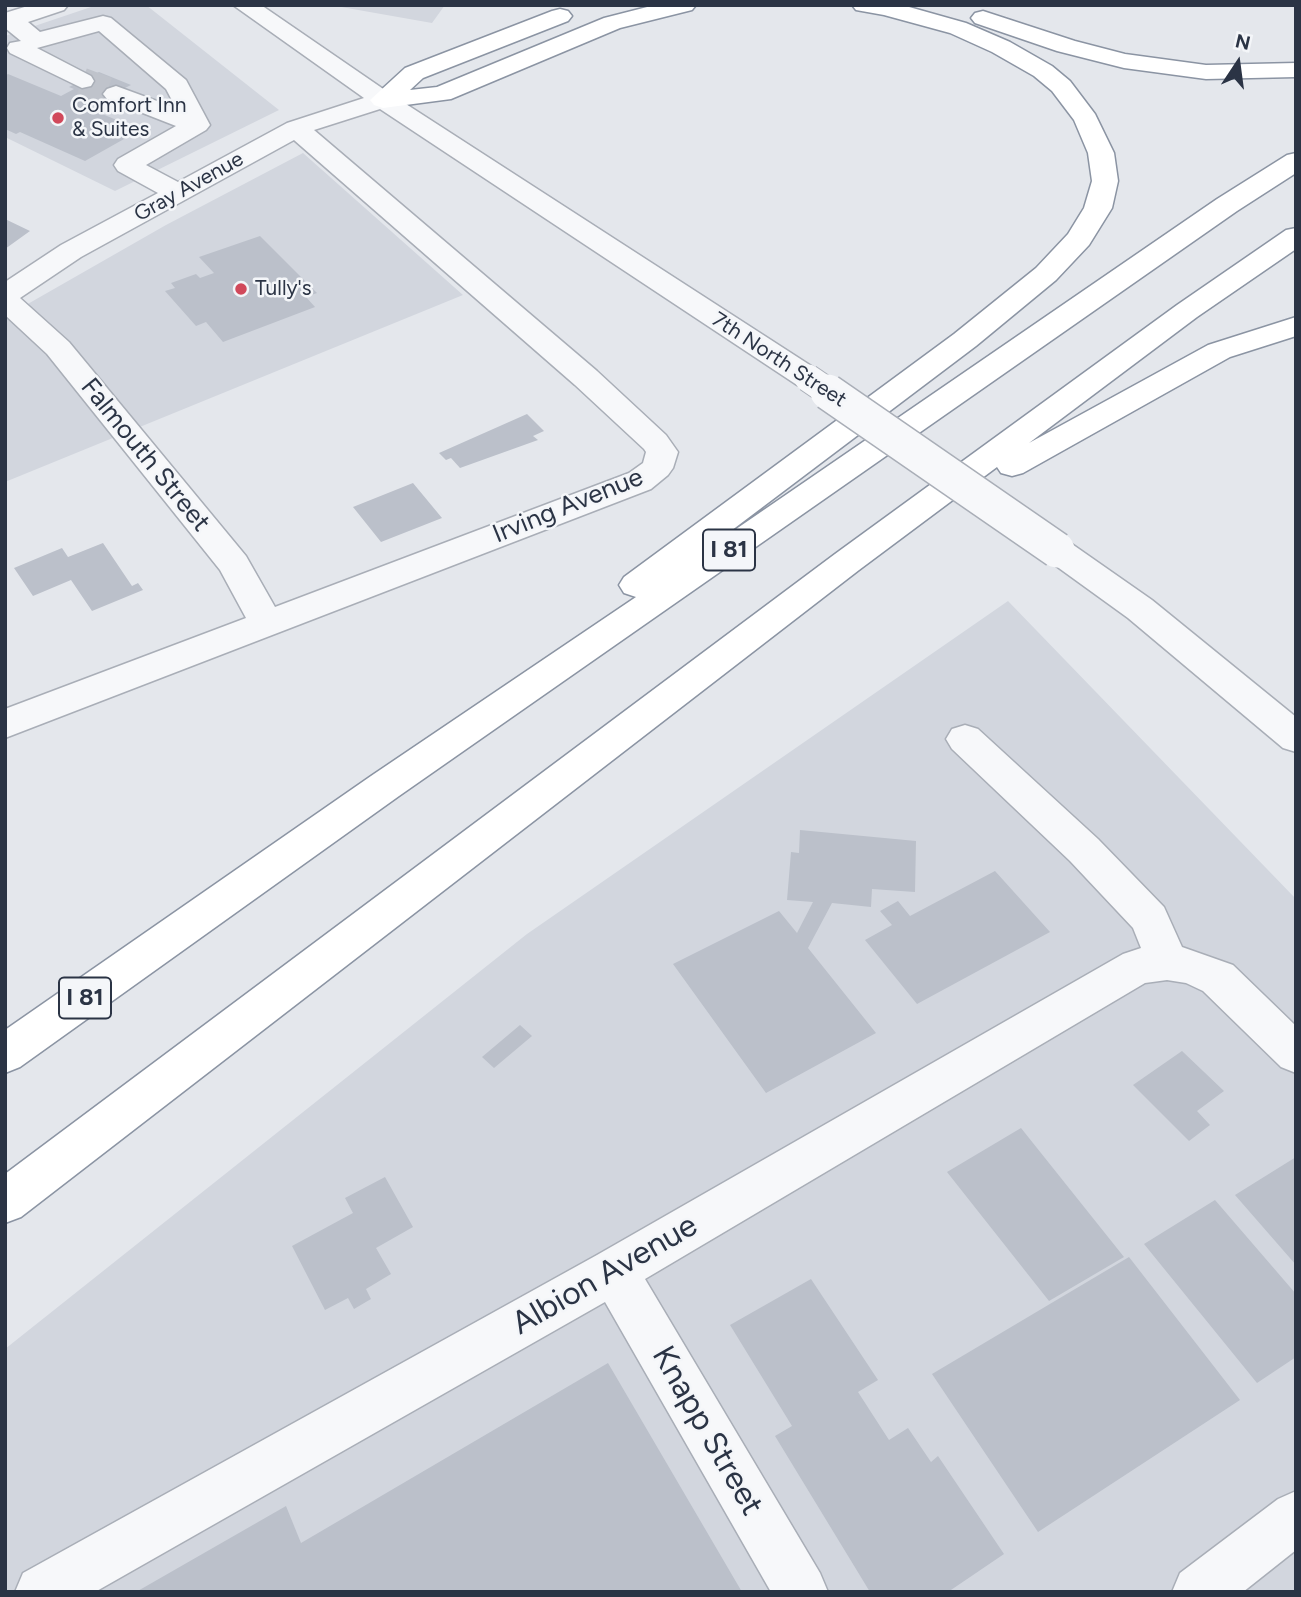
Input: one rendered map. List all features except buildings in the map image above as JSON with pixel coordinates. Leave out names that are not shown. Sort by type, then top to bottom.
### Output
[{"type":"highway","points":[[383,100],[442,94],[612,23],[684,5]]},
{"type":"highway","points":[[164,942],[803,458],[965,340],[1046,274],[1079,239],[1098,208],[1105,181],[1104,172],[1101,153],[1086,119],[1061,86],[1043,71],[1001,47],[958,28],[886,8],[864,5]]},
{"type":"highway","points":[[942,5],[1066,46],[1124,61],[1206,72],[1296,70]]},
{"type":"highway","points":[[383,100],[414,73],[577,10]]},
{"type":"highway","name":"I 81","points":[[5,1054],[397,778],[1227,205],[1296,161]]},
{"type":"highway","points":[[5,1202],[847,562],[1187,310],[1296,236]]},
{"type":"highway","points":[[847,562],[1098,416],[1219,351],[1296,326]]},
{"type":"street","points":[[20,47],[15,15],[56,5]]},
{"type":"street","name":"7th North Street","points":[[245,5],[383,100],[808,378],[1057,550],[1140,609],[1296,738]]},
{"type":"street","points":[[20,47],[103,23],[177,85],[197,125]]},
{"type":"street","points":[[20,47],[82,80]]},
{"type":"street","points":[[116,94],[197,125]]},
{"type":"street","name":"Gray Avenue","points":[[5,297],[71,251],[296,128],[383,100]]},
{"type":"street","points":[[178,193],[127,165],[197,125]]},
{"type":"street","name":"Irving Avenue","points":[[5,724],[640,481],[657,468],[662,452],[655,442],[586,378],[296,128]]},
{"type":"street","name":"Falmouth Street","points":[[5,297],[58,348],[234,564],[267,624]]},
{"type":"street","points":[[965,739],[1084,850],[1150,919],[1167,963],[1190,966],[1218,978],[1296,1054]]},
{"type":"street","name":"Albion Avenue","points":[[42,1592],[614,1271],[1138,965],[1167,963]]},
{"type":"street","name":"Knapp Street","points":[[614,1271],[801,1592]]},
{"type":"street","points":[[1199,1592],[1296,1517]]},
{"type":"shaded area","points":[[97,5],[146,5],[279,110],[115,191],[5,137],[5,36]]},
{"type":"shaded area","points":[[330,5],[445,5],[432,23]]},
{"type":"shaded area","points":[[303,153],[463,295],[5,482],[5,317],[166,225]]},
{"type":"shaded area","points":[[1008,601],[1296,899],[1296,1592],[5,1592],[5,1349],[527,934]]},
{"type":"tunnel","points":[[82,81],[116,94]]},
{"type":"place","name":"Comfort Inn & Suites","points":[[58,118]]},
{"type":"place","name":"Tully's","points":[[241,289]]}]
